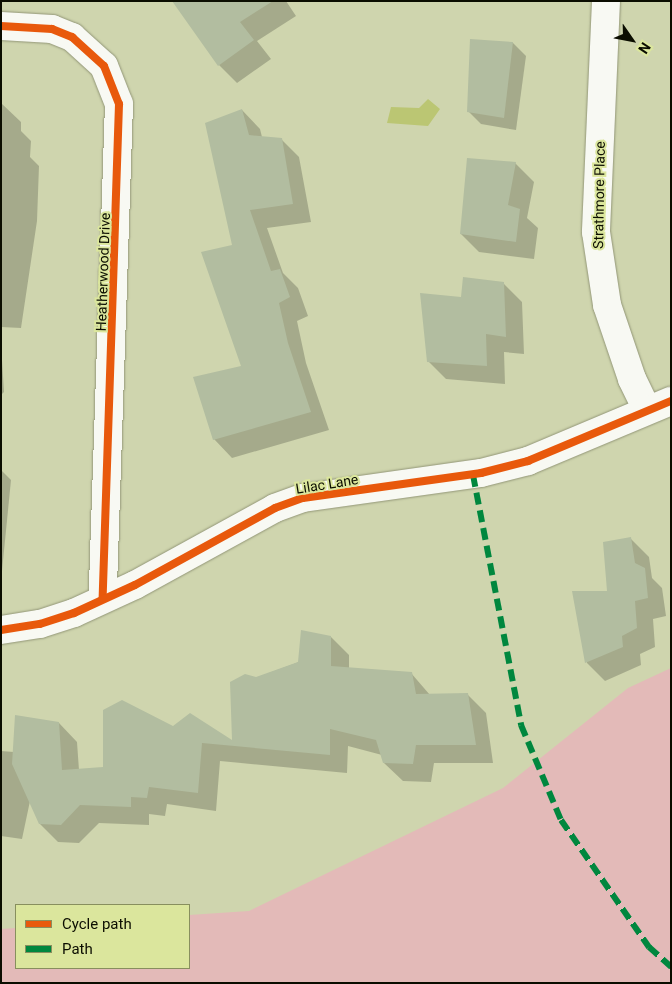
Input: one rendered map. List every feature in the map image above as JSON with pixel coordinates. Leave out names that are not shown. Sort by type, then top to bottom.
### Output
[{"type":"street","name":"Strathmore Place","points":[[606,1],[596,232],[598,257],[617,336],[659,406]]},
{"type":"street","name":"Heatherwood Drive","points":[[1,26],[52,29],[72,38],[104,66],[119,104],[103,599]]},
{"type":"street","name":"Lilac Lane","points":[[1,630],[40,624],[74,613],[275,508],[294,502],[481,473],[528,461],[659,406]]},
{"type":"shaded area","points":[[428,99],[440,109],[428,126],[387,123],[391,107],[419,108]]},
{"type":"shaded area","points":[[671,668],[671,983],[1,983],[1,929],[15,928],[15,969],[190,969],[190,915],[249,911],[503,788],[628,688]]},
{"type":"building","points":[[172,1],[273,1],[240,22],[254,40],[218,66]]},
{"type":"building","points":[[470,39],[513,42],[504,118],[467,112]]},
{"type":"building","points":[[242,109],[249,135],[282,138],[293,204],[250,210],[271,271],[280,269],[290,297],[279,303],[288,343],[311,412],[213,440],[193,377],[241,366],[201,252],[232,245],[205,123]]},
{"type":"building","points":[[467,158],[516,162],[508,205],[520,209],[516,242],[460,234]]},
{"type":"building","points":[[463,277],[504,282],[506,337],[486,334],[487,366],[427,362],[420,293],[461,297]]},
{"type":"building","points":[[631,537],[635,563],[645,568],[648,598],[635,601],[637,628],[622,636],[623,647],[585,663],[572,591],[607,591],[603,542]]},
{"type":"building","points":[[301,630],[331,636],[331,666],[412,672],[416,694],[468,693],[476,745],[416,745],[413,764],[383,763],[376,740],[330,729],[330,755],[202,743],[198,793],[149,787],[147,798],[131,797],[131,807],[80,805],[61,825],[39,824],[12,764],[15,715],[59,722],[62,770],[103,767],[103,710],[122,700],[173,726],[190,713],[232,740],[230,682],[245,674],[256,677],[298,662]]},
{"type":"marked path","points":[[473,475],[521,725],[561,820],[649,947],[671,967]]},
{"type":"cycle path","points":[[1,26],[52,29],[72,37],[104,66],[119,104],[103,599]]},
{"type":"cycle path","points":[[1,630],[40,624],[74,613],[135,585],[275,508],[303,498],[481,473],[528,461],[671,401]]}]
